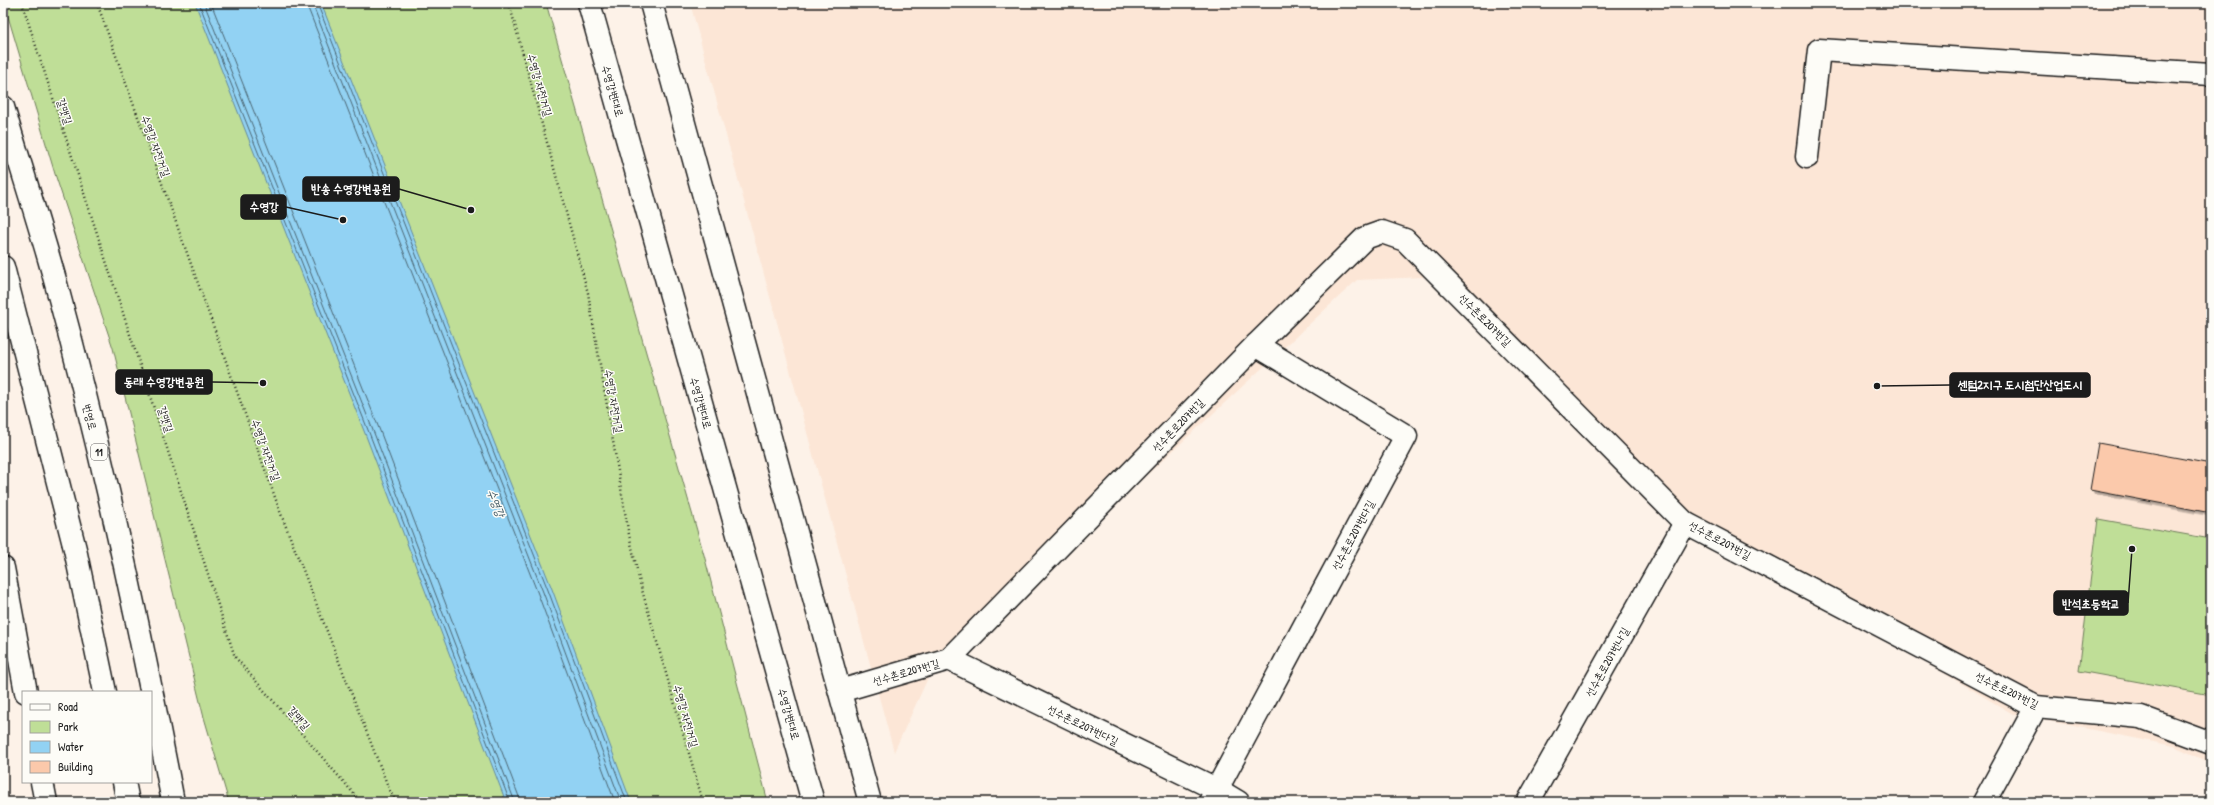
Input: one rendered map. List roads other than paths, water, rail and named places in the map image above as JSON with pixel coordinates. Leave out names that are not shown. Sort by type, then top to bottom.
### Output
[{"type":"main road","name":"수영강변대로","points":[[589,3],[813,802]]},
{"type":"main road","points":[[651,3],[870,802]]},
{"type":"main road","points":[[1807,157],[1819,50],[2211,74]]},
{"type":"main road","name":"번영로","points":[[3,107],[54,279],[106,480],[151,691]]},
{"type":"main road","name":"선수촌로207번길","points":[[840,691],[949,659],[1256,345],[1365,238],[1382,232],[1405,240],[1686,523],[2036,707],[2141,717],[2211,742]]},
{"type":"main road","points":[[3,267],[74,549],[105,691]]},
{"type":"main road","name":"선수촌로207번다길","points":[[949,659],[1214,796],[1406,436],[1256,345]]},
{"type":"main road","name":"선수촌로207번나길","points":[[1528,802],[1686,523]]},
{"type":"main road","points":[[3,568],[26,691]]},
{"type":"main road","name":"번영로","points":[[152,695],[173,802]]},
{"type":"main road","points":[[1984,802],[2036,707]]},
{"type":"main road","points":[[42,783],[46,802]]},
{"type":"main road","points":[[124,783],[128,802]]},
{"type":"main road","points":[[1214,796],[1238,802]]},
{"type":"water","name":"수영강","points":[[195,3],[321,3],[552,589],[631,802],[506,802],[366,436]]},
{"type":"place","name":"반송 수영강변공원","points":[[471,210]]},
{"type":"place","name":"수영강","points":[[343,220]]},
{"type":"place","name":"동래 수영강변공원","points":[[263,383]]},
{"type":"place","name":"센텀2지구 도시첨단산업도시","points":[[1877,386]]},
{"type":"place","name":"반석초등학교","points":[[2132,549]]}]
